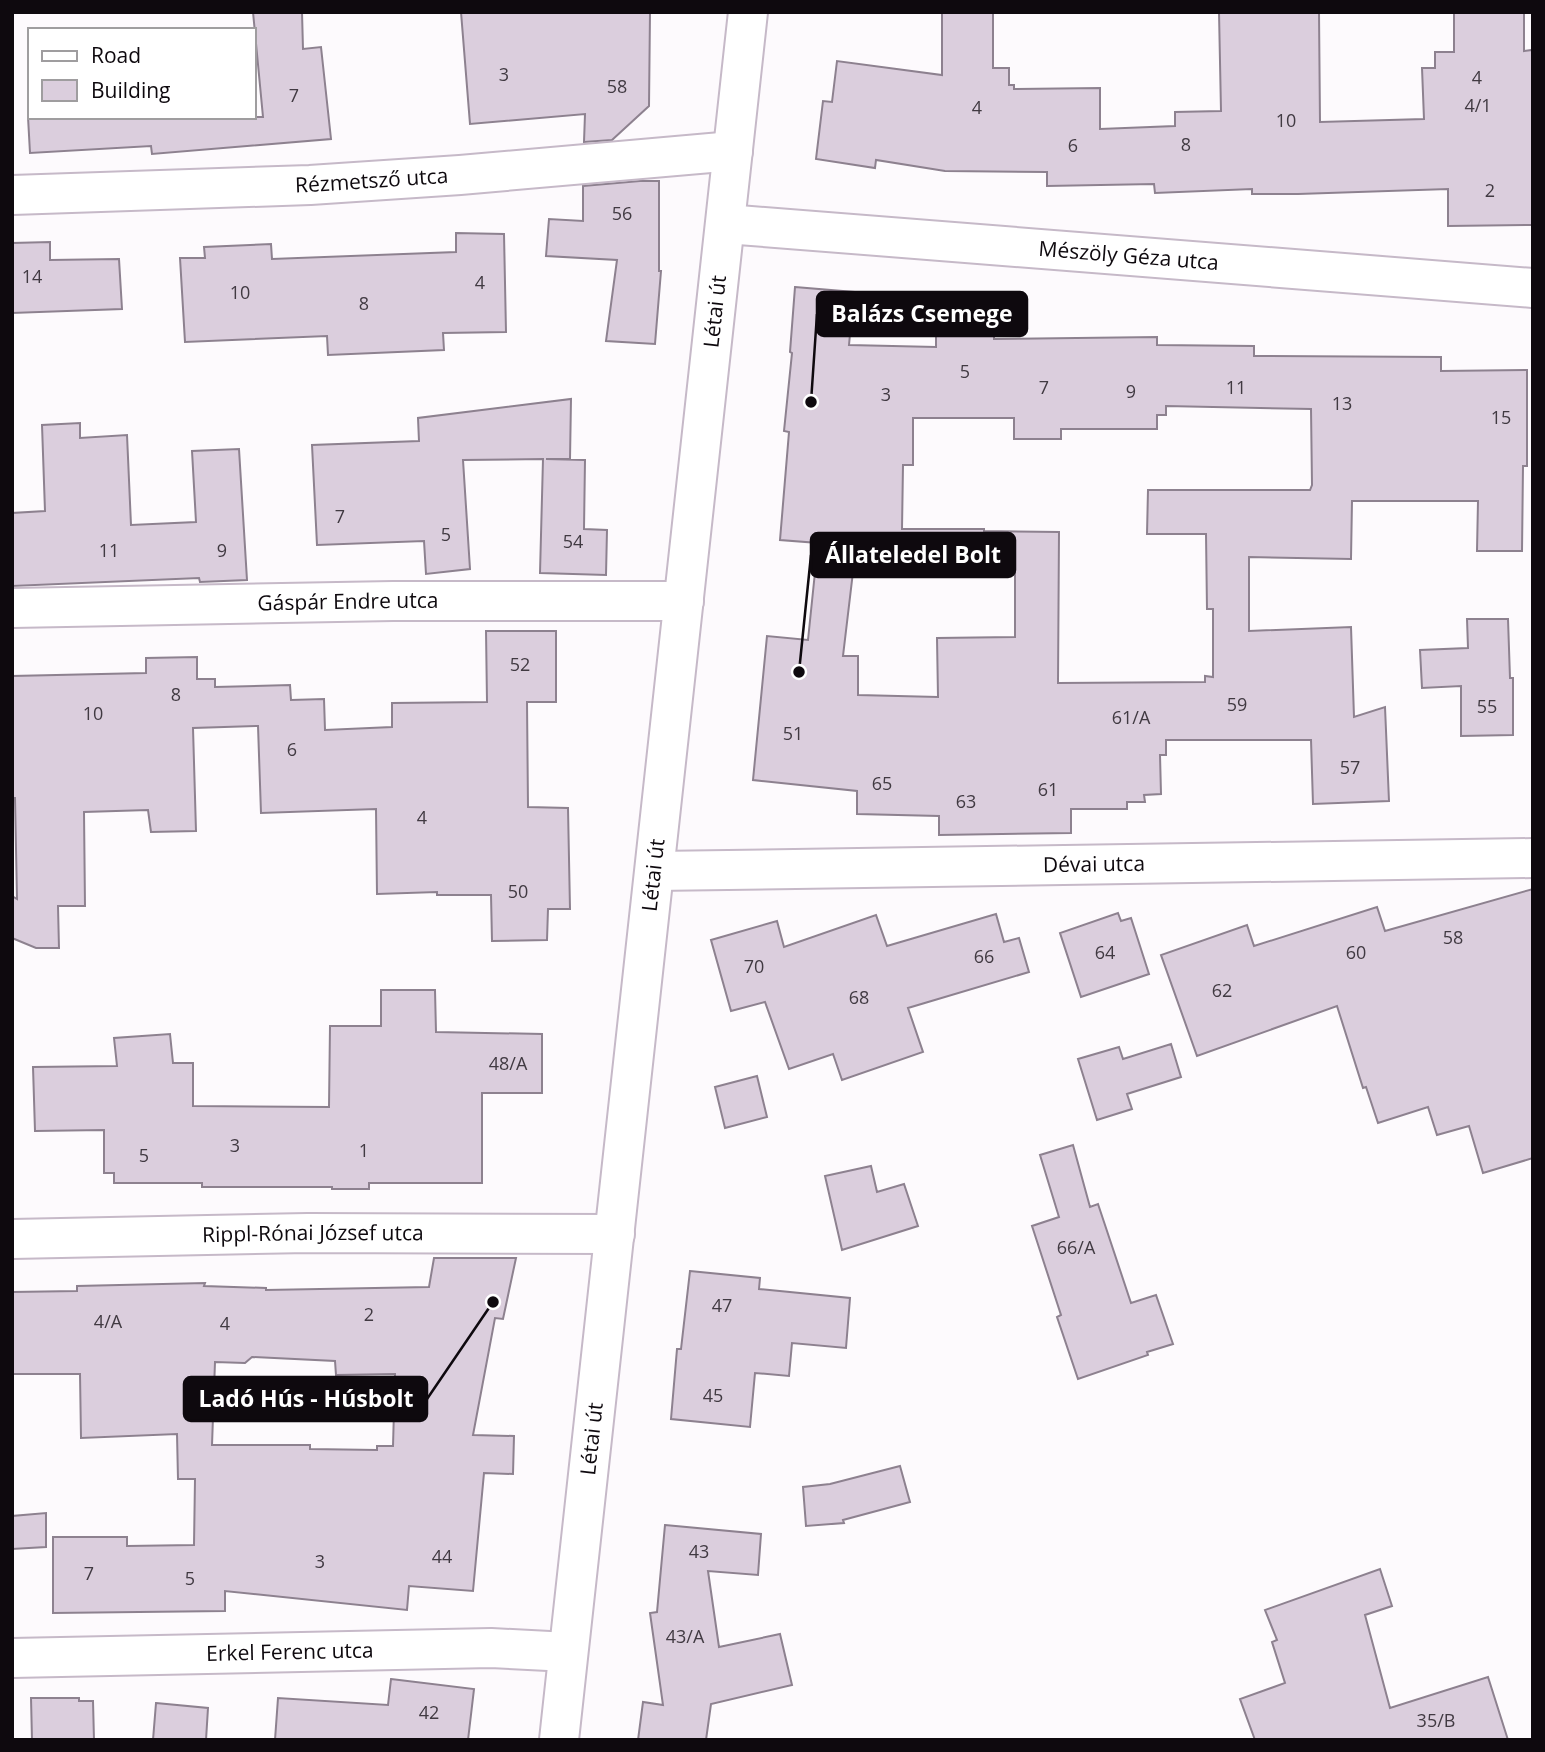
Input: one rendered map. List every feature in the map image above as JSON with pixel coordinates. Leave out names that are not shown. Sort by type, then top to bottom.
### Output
[{"type":"street","name":"Létai út","points":[[559,1740],[748,12]]},
{"type":"street","name":"Rézmetsző utca","points":[[12,195],[310,185],[733,151]]},
{"type":"street","name":"Mészöly Géza utca","points":[[726,224],[1533,288]]},
{"type":"street","name":"Gáspár Endre utca","points":[[12,608],[393,601],[684,601]]},
{"type":"street","name":"Dévai utca","points":[[655,871],[1533,858]]},
{"type":"street","name":"Rippl-Rónai József utca","points":[[12,1239],[309,1233],[615,1234]]},
{"type":"street","name":"Erkel Ferenc utca","points":[[12,1658],[492,1648],[568,1652]]},
{"type":"building","points":[[253,12],[302,12],[303,49],[321,47],[331,139],[152,154],[151,146],[30,153],[28,119],[263,117]]},
{"type":"building","points":[[461,12],[650,12],[649,106],[612,140],[584,142],[585,114],[470,124]]},
{"type":"building","points":[[942,12],[993,12],[993,68],[1009,68],[1009,85],[1014,85],[1014,89],[1100,88],[1100,129],[1175,126],[1175,112],[1221,111],[1219,12],[1319,12],[1320,122],[1424,119],[1422,68],[1435,68],[1435,52],[1454,52],[1454,12],[1524,12],[1524,51],[1532,50],[1533,225],[1448,226],[1448,189],[1298,194],[1252,194],[1252,189],[1155,193],[1154,184],[1047,186],[1047,172],[945,171],[876,160],[875,168],[816,159],[823,101],[832,102],[837,61],[942,75]]},
{"type":"building","points":[[659,181],[661,271],[655,344],[606,341],[617,260],[546,256],[549,219],[583,221],[583,186]]},
{"type":"building","points":[[456,233],[504,234],[506,332],[443,333],[444,350],[328,355],[327,336],[185,342],[180,258],[205,258],[204,247],[271,244],[272,259],[456,252]]},
{"type":"building","points":[[50,242],[50,260],[119,259],[122,309],[12,313],[12,243]]},
{"type":"building","points":[[795,287],[854,292],[849,345],[936,347],[936,325],[994,325],[994,339],[1157,337],[1157,345],[1254,346],[1254,356],[1441,357],[1441,371],[1527,370],[1527,466],[1523,466],[1522,551],[1477,551],[1478,501],[1352,501],[1351,559],[1249,557],[1249,631],[1351,627],[1354,717],[1385,707],[1389,801],[1313,804],[1311,740],[1166,740],[1166,755],[1160,755],[1161,794],[1144,795],[1145,802],[1127,802],[1127,809],[1071,809],[1071,833],[939,835],[939,816],[857,814],[857,791],[753,780],[767,636],[808,640],[818,543],[780,540],[789,432],[784,431]],"holes":[[[1166,406],[1311,409],[1312,485],[1310,490],[1148,490],[1147,534],[1206,534],[1207,609],[1213,609],[1213,677],[1205,676],[1205,682],[1058,683],[1059,532],[902,529],[903,465],[913,465],[913,418],[1014,418],[1014,439],[1061,439],[1061,429],[1157,429],[1157,415],[1166,415]],[[991,568],[991,572],[1015,573],[1015,637],[937,638],[938,697],[858,695],[858,656],[843,656],[853,572]]]},
{"type":"building","points":[[571,399],[570,459],[546,459],[585,460],[584,529],[607,530],[606,575],[540,573],[543,459],[463,460],[470,569],[426,574],[424,541],[317,545],[312,445],[419,441],[418,418]]},
{"type":"building","points":[[80,423],[80,438],[127,435],[131,525],[196,522],[192,451],[239,449],[247,580],[200,582],[199,578],[12,586],[12,513],[45,511],[42,425]]},
{"type":"building","points":[[1467,619],[1508,619],[1510,678],[1513,678],[1513,735],[1461,736],[1461,686],[1422,688],[1420,650],[1468,648]]},
{"type":"building","points":[[486,631],[556,631],[556,702],[527,702],[528,807],[568,808],[570,909],[548,909],[547,940],[492,941],[491,895],[437,895],[437,892],[377,894],[376,809],[261,813],[258,726],[193,728],[196,831],[151,832],[148,810],[84,812],[85,906],[58,906],[59,948],[36,948],[12,938],[12,896],[17,899],[15,798],[12,798],[12,676],[146,673],[146,658],[197,657],[197,679],[215,679],[215,687],[290,685],[291,700],[324,699],[325,730],[392,727],[392,703],[487,702]]},
{"type":"building","points":[[1533,889],[1533,1158],[1483,1173],[1469,1126],[1437,1135],[1428,1107],[1378,1123],[1366,1087],[1363,1088],[1337,1006],[1197,1056],[1161,955],[1247,925],[1254,946],[1377,907],[1385,931]]},
{"type":"building","points":[[1118,913],[1121,921],[1131,918],[1149,974],[1081,997],[1060,933]]},
{"type":"building","points":[[996,914],[1004,942],[1019,938],[1029,972],[908,1008],[923,1052],[842,1080],[833,1054],[789,1069],[765,1002],[731,1011],[711,940],[777,921],[784,947],[876,915],[887,946]]},
{"type":"building","points":[[381,990],[435,990],[436,1032],[542,1034],[542,1093],[482,1093],[482,1183],[369,1183],[369,1189],[332,1189],[202,1187],[202,1183],[114,1183],[114,1173],[104,1173],[104,1130],[35,1131],[33,1067],[117,1066],[114,1038],[170,1034],[173,1063],[193,1063],[193,1106],[329,1107],[330,1026],[381,1026]]},
{"type":"building","points":[[1171,1044],[1181,1077],[1127,1094],[1132,1109],[1097,1120],[1078,1059],[1119,1047],[1123,1059]]},
{"type":"building","points":[[757,1076],[767,1117],[725,1128],[715,1087]]},
{"type":"building","points":[[1073,1145],[1090,1207],[1098,1204],[1131,1303],[1156,1295],[1173,1344],[1078,1379],[1057,1317],[1061,1315],[1032,1226],[1059,1217],[1040,1155]]},
{"type":"building","points":[[871,1166],[877,1192],[904,1184],[918,1226],[842,1250],[825,1176]]},
{"type":"building","points":[[434,1258],[516,1258],[503,1319],[495,1318],[473,1435],[514,1436],[513,1474],[484,1473],[473,1591],[409,1586],[407,1610],[225,1591],[225,1611],[53,1613],[53,1537],[127,1537],[127,1546],[194,1545],[195,1479],[178,1479],[177,1434],[81,1438],[80,1374],[12,1374],[12,1292],[77,1291],[77,1286],[205,1283],[204,1286],[266,1290],[429,1287]],"holes":[[[252,1357],[335,1361],[336,1375],[395,1374],[393,1446],[377,1446],[377,1450],[310,1449],[310,1445],[212,1445],[215,1362],[245,1363]]]},
{"type":"building","points":[[690,1271],[760,1278],[759,1289],[850,1298],[846,1348],[792,1343],[789,1376],[755,1373],[750,1427],[671,1419],[677,1349],[681,1349]]},
{"type":"building","points":[[900,1466],[910,1502],[843,1520],[844,1523],[806,1526],[803,1487],[830,1484]]},
{"type":"building","points":[[46,1513],[46,1547],[12,1549],[12,1516]]},
{"type":"building","points":[[665,1525],[761,1534],[758,1575],[708,1571],[719,1647],[780,1634],[792,1685],[711,1704],[706,1740],[638,1740],[643,1702],[663,1705],[650,1613],[657,1612]]},
{"type":"building","points":[[1380,1569],[1392,1606],[1365,1615],[1390,1708],[1488,1677],[1508,1740],[1255,1740],[1240,1699],[1285,1683],[1272,1642],[1277,1640],[1265,1610]]},
{"type":"building","points":[[391,1679],[474,1689],[468,1740],[275,1740],[278,1698],[388,1705]]},
{"type":"building","points":[[31,1698],[79,1698],[79,1701],[93,1701],[94,1740],[32,1740]]},
{"type":"building","points":[[156,1703],[208,1708],[206,1740],[153,1740]]},
{"type":"place","name":"Balázs Csemege","points":[[811,402]]},
{"type":"place","name":"Állateledel Bolt","points":[[799,672]]},
{"type":"place","name":"Ladó Hús - Húsbolt","points":[[493,1302]]}]
